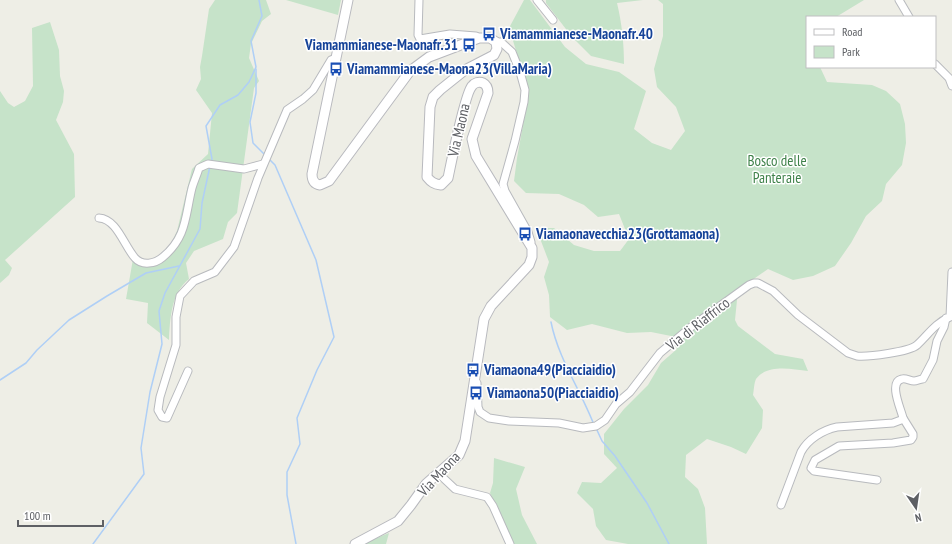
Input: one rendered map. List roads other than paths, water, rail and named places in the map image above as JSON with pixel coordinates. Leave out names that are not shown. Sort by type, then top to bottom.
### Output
[{"type":"main road","points":[[348,0],[312,174],[314,182],[320,185],[328,181],[410,71],[429,57],[479,38],[490,38],[496,42]]},
{"type":"main road","name":"Via Maona","points":[[355,544],[398,521],[411,506],[426,484],[459,455],[465,441],[484,319],[491,306],[529,265],[532,257],[532,248],[476,156],[472,139],[488,93],[488,88],[481,82],[475,83],[470,87],[448,178],[441,185],[435,184],[427,177],[430,107],[433,97],[465,70],[494,55],[497,49],[496,42]]},
{"type":"street","points":[[418,0],[418,35],[420,39],[450,34],[476,36],[479,38]]},
{"type":"street","points":[[537,0],[553,20]]},
{"type":"street","points":[[899,0],[908,16]]},
{"type":"street","points":[[496,42],[501,42],[512,52],[525,90],[524,102],[503,184],[505,191],[528,232],[532,248]]},
{"type":"street","points":[[188,371],[167,418],[162,417],[158,410],[160,397],[176,345],[176,317],[180,296],[194,281],[215,272],[234,247],[263,164],[287,110],[303,99],[312,90],[331,60],[336,58]]},
{"type":"street","points":[[936,65],[949,78],[952,86]]},
{"type":"street","points":[[98,218],[103,218],[116,228],[135,258],[143,263],[150,263],[162,258],[174,245],[185,227],[192,189],[199,168],[208,164],[244,169],[263,164]]},
{"type":"street","points":[[877,480],[814,471],[811,468],[815,460],[838,446],[893,443],[911,440],[913,434],[903,418],[895,393],[895,384],[898,380],[904,378],[913,381],[923,379],[933,360],[937,341],[949,317],[952,272]]},
{"type":"street","name":"Via di Riaffrico","points":[[476,378],[478,385],[478,407],[480,412],[489,418],[509,421],[559,422],[583,428],[596,426],[605,420],[616,404],[630,392],[660,354],[691,327],[754,283],[758,283],[773,291],[798,315],[818,331],[848,353],[856,356],[907,350],[916,346],[930,330],[949,317]]},
{"type":"street","points":[[781,505],[801,452],[803,448],[814,438],[828,429],[893,423],[903,418]]},
{"type":"street","points":[[438,473],[455,489],[487,497],[493,506],[510,544]]},
{"type":"waterway","points":[[211,162],[212,159],[206,126],[220,105],[238,95],[249,82],[256,67],[251,41],[262,16],[259,0]]},
{"type":"waterway","points":[[256,69],[256,93],[250,122],[253,143],[265,155]]},
{"type":"waterway","points":[[269,159],[275,165],[316,260],[334,337],[317,370],[297,418],[300,444],[287,472],[287,495],[296,544]]},
{"type":"waterway","points":[[93,544],[144,474],[141,448],[150,392],[162,344],[159,311],[165,293],[200,229],[202,203],[210,166]]},
{"type":"waterway","points":[[0,380],[26,363],[37,350],[69,320],[146,273],[179,266]]},
{"type":"waterway","points":[[551,322],[554,335],[564,361],[594,425]]},
{"type":"waterway","points":[[596,428],[602,441],[615,456],[647,503],[669,544]]},
{"type":"place","name":"Viamammianese-Maonafr.40","points":[[489,34]]},
{"type":"place","name":"Viamammianese-Maonafr.31","points":[[469,45]]},
{"type":"place","name":"Viamammianese-Maona23(VillaMaria)","points":[[336,69]]},
{"type":"place","name":"Viamaonavecchia23(Grottamaona)","points":[[525,234]]},
{"type":"place","name":"Viamaona49(Piacciaidio)","points":[[473,370]]},
{"type":"place","name":"Viamaona50(Piacciaidio)","points":[[476,393]]},
{"type":"park label","name":"Bosco delle Panteraie","points":[[777,170]]}]
